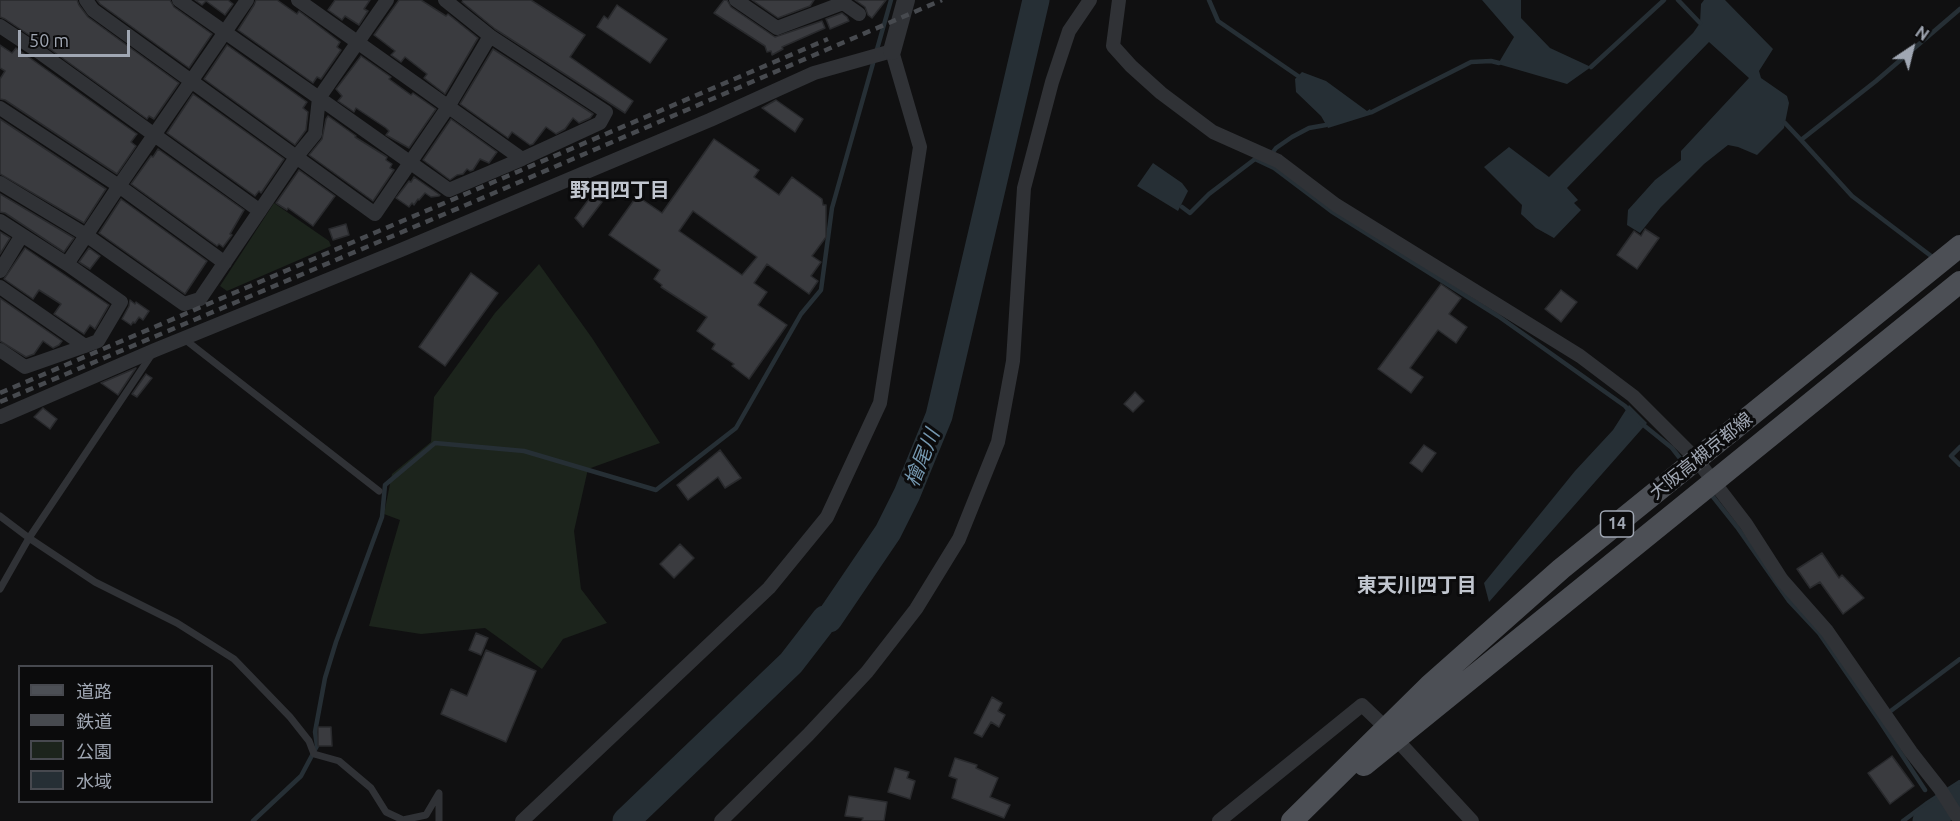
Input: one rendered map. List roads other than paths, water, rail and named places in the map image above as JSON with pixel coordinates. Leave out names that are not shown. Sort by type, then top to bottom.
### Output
[{"type":"main road","name":"大阪高槻京都線","points":[[1391,733],[1429,686],[1561,569],[1960,246]]},
{"type":"main road","name":"大阪高槻京都線","points":[[1391,733],[1713,481],[1960,282]]},
{"type":"street","points":[[86,0],[93,10],[375,214],[448,107],[490,36]]},
{"type":"street","points":[[179,0],[449,190],[600,123],[606,112],[490,36],[445,0]]},
{"type":"street","points":[[67,264],[247,0]]},
{"type":"street","points":[[298,0],[522,159]]},
{"type":"street","points":[[0,183],[86,235],[184,304],[200,299],[297,156],[315,134],[319,98],[387,0]]},
{"type":"street","points":[[736,0],[777,28],[841,1],[859,15]]},
{"type":"street","points":[[522,821],[769,588],[827,517],[880,403],[920,147],[892,51],[906,0]]},
{"type":"street","points":[[721,821],[808,735],[867,672],[916,609],[959,539],[998,442],[1013,361],[1024,188],[1052,82],[1069,31],[1090,0]]},
{"type":"street","points":[[1119,0],[1113,46],[1161,93],[1213,132],[1278,161],[1336,205],[1580,356],[1633,396],[1696,460],[1713,481],[1746,524],[1782,580],[1827,631],[1911,752],[1940,789],[1958,819]]},
{"type":"street","points":[[0,26],[260,211]]},
{"type":"street","points":[[0,417],[183,338],[402,250],[710,120],[814,73],[892,51]]},
{"type":"street","points":[[0,108],[119,186],[225,263]]},
{"type":"street","points":[[0,221],[121,302],[98,341],[25,367],[0,350]]},
{"type":"street","points":[[0,271],[22,235]]},
{"type":"street","points":[[0,286],[85,346]]},
{"type":"street","points":[[1219,821],[1362,705],[1472,821]]},
{"type":"lane","points":[[183,338],[379,491]]},
{"type":"lane","points":[[0,589],[29,538],[155,350]]},
{"type":"lane","points":[[0,516],[95,582],[177,623],[234,659],[290,717],[309,741],[314,754],[339,761],[371,788],[386,812],[403,820],[426,815],[439,793],[439,821]]},
{"type":"water","points":[[1482,0],[1521,0],[1521,18],[1550,48],[1591,67],[1567,84],[1498,64],[1514,37]]},
{"type":"water","points":[[1704,0],[1725,0],[1773,49],[1759,71],[1761,78],[1787,96],[1789,103],[1784,128],[1757,155],[1728,145],[1704,164],[1661,207],[1640,233],[1627,225],[1628,210],[1655,180],[1681,160],[1681,151],[1749,78],[1709,42],[1567,188],[1578,200],[1574,203],[1581,210],[1554,238],[1536,228],[1521,214],[1522,205],[1484,167],[1509,147],[1549,177],[1693,33],[1700,23],[1701,4]]},
{"type":"water","points":[[1302,72],[1326,81],[1367,111],[1370,109],[1373,114],[1328,128],[1321,116],[1296,92],[1295,79]]},
{"type":"water","points":[[1153,163],[1182,183],[1188,191],[1178,211],[1137,186]]},
{"type":"water","points":[[1629,405],[1647,423],[1489,602],[1484,583],[1575,471],[1613,430]]},
{"type":"waterway","points":[[253,821],[301,776],[317,746],[315,732],[325,678],[382,517],[385,485],[435,443],[524,451],[656,490],[736,428],[801,314],[821,290],[832,208],[891,0]]},
{"type":"waterway","name":"檜尾川","points":[[626,821],[791,663],[825,619],[829,619],[888,532],[907,494],[939,416],[1036,0]]},
{"type":"waterway","points":[[1209,0],[1218,21],[1298,76]]},
{"type":"waterway","points":[[1591,67],[1664,0]]},
{"type":"waterway","points":[[1678,0],[1700,23]]},
{"type":"waterway","points":[[1785,123],[1801,140],[1876,81],[1960,9]]},
{"type":"waterway","points":[[1372,112],[1471,62],[1499,63]]},
{"type":"waterway","points":[[1270,156],[1276,148],[1292,137],[1309,128],[1326,125]]},
{"type":"waterway","points":[[1801,140],[1852,196],[1935,259]]},
{"type":"waterway","points":[[1182,207],[1190,213],[1209,194],[1255,159],[1274,168],[1331,211],[1498,316],[1625,406],[1631,413]]},
{"type":"waterway","points":[[1641,423],[1672,448],[1683,462]]},
{"type":"waterway","points":[[1960,447],[1951,456],[1960,465]]},
{"type":"waterway","points":[[1710,493],[1789,601],[1819,633],[1879,720]]},
{"type":"waterway","points":[[1888,713],[1960,659]]},
{"type":"waterway","points":[[1881,718],[1879,720],[1925,790]]},
{"type":"waterway","points":[[1903,821],[1960,782]]},
{"type":"waterway","points":[[1926,821],[1960,798]]},
{"type":"railway","points":[[0,402],[942,0]]},
{"type":"railway","points":[[0,393],[828,39]]},
{"type":"district","name":"野田四丁目","points":[[620,190]]},
{"type":"district","name":"東天川四丁目","points":[[1417,585]]}]
